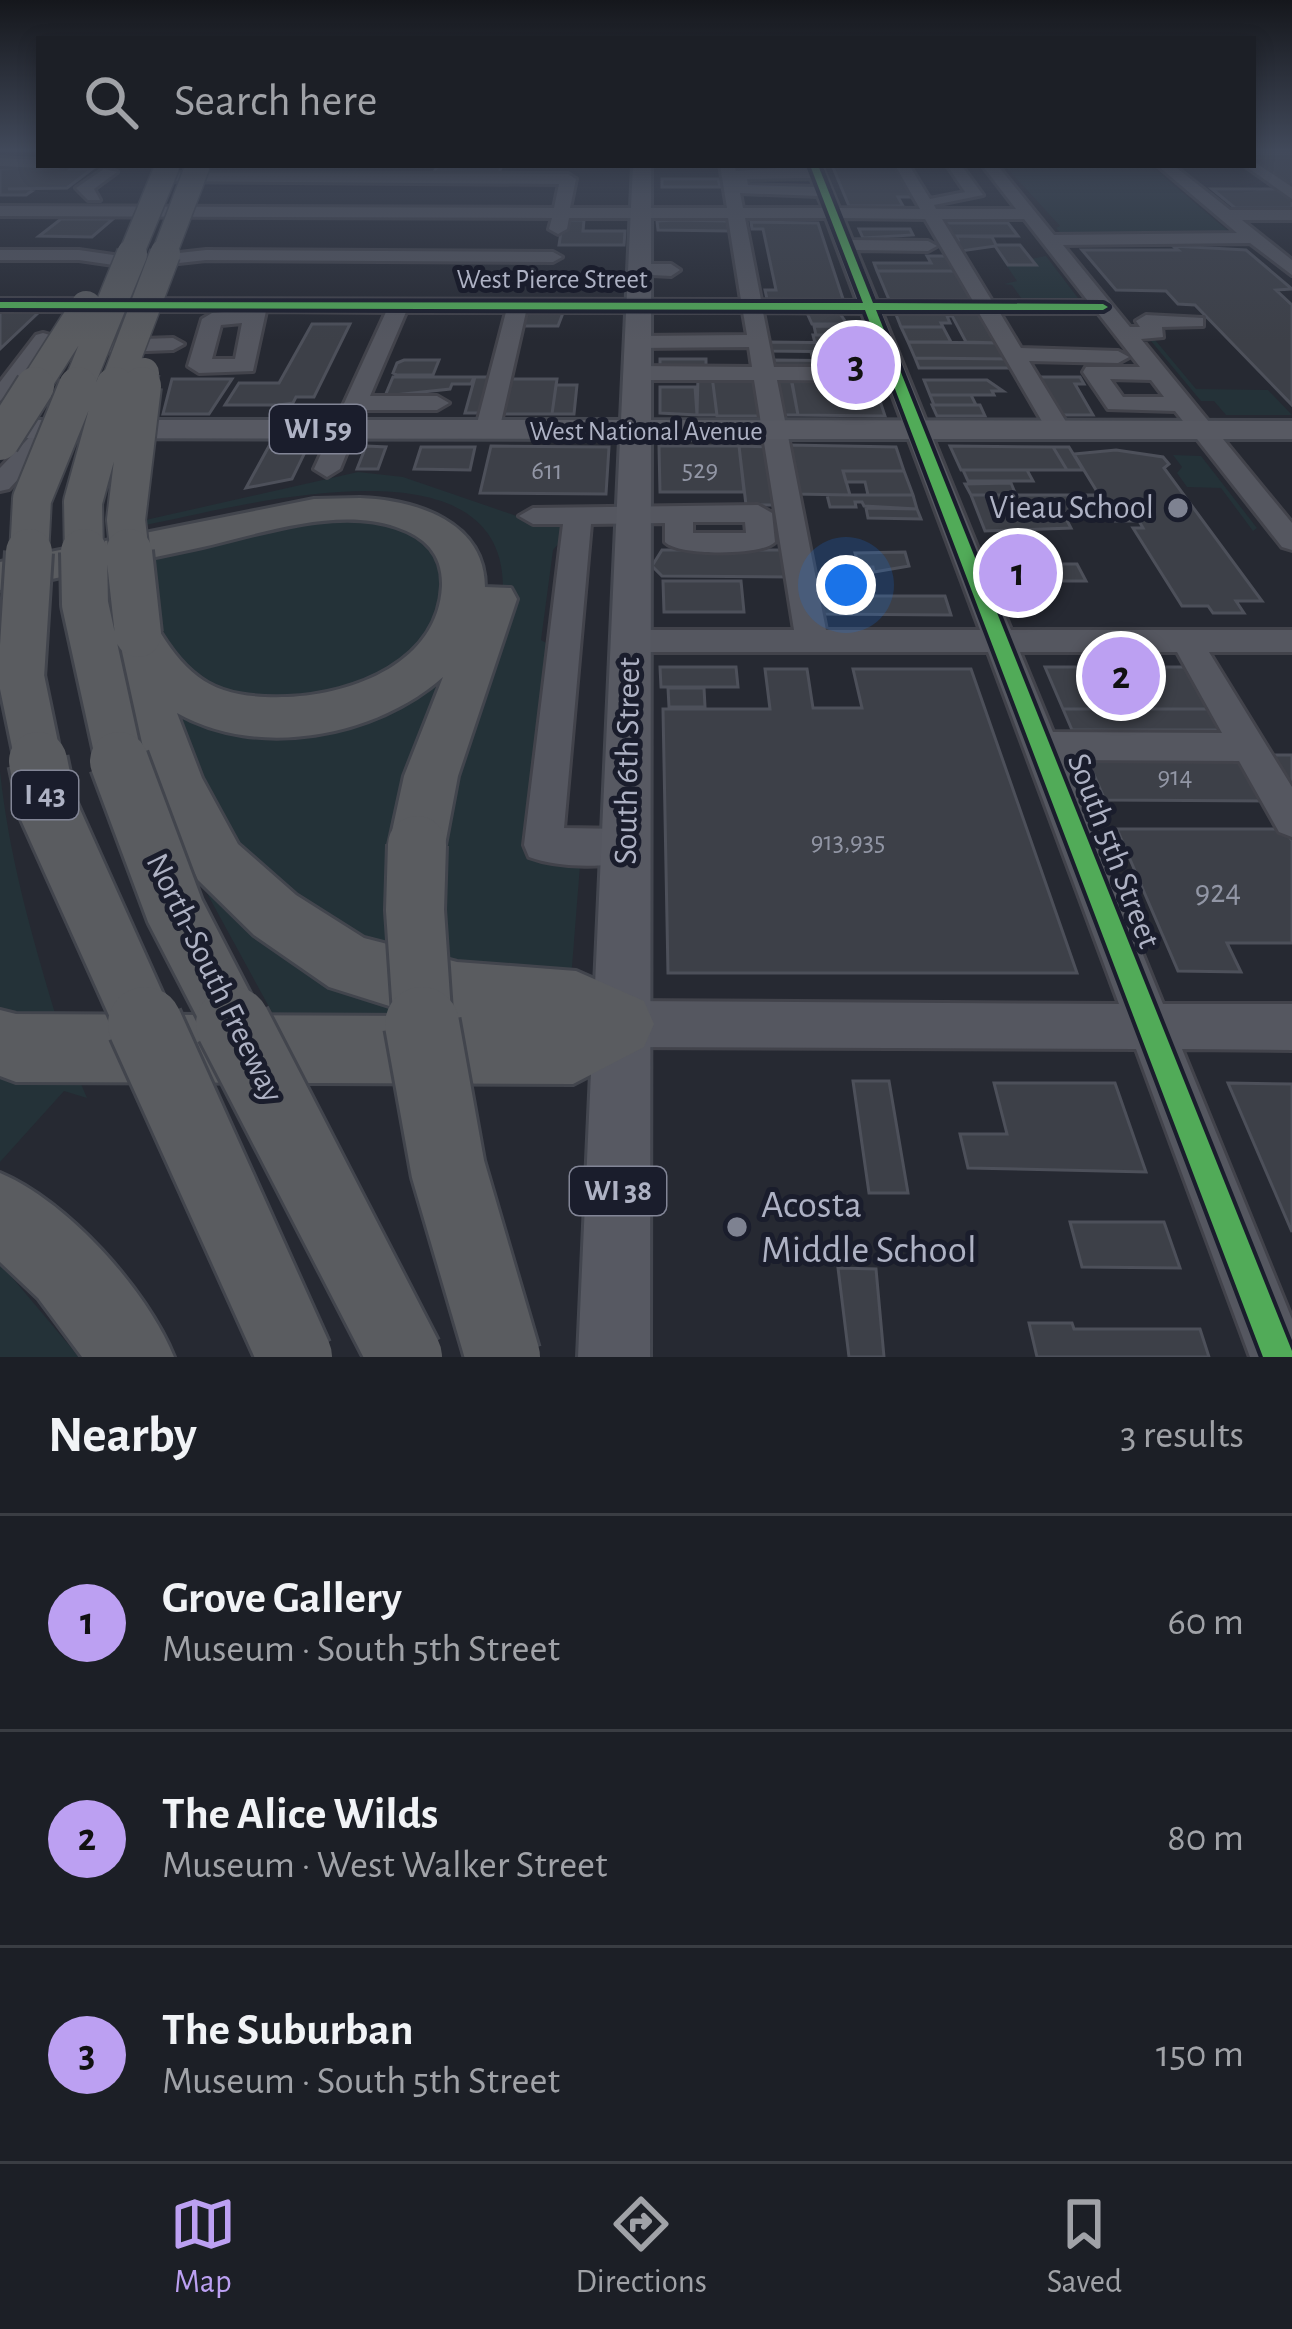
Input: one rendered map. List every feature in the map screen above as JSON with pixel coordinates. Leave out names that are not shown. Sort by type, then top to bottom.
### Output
[{"type":"highway","points":[[0,441],[132,214]]},
{"type":"highway","name":"North-South Freeway","points":[[137,214],[32,499],[21,677],[47,809],[295,1357]]},
{"type":"highway","name":"North-South Freeway","points":[[141,214],[105,412],[82,502],[86,604],[121,770],[175,911],[405,1357]]},
{"type":"highway","points":[[144,214],[126,520],[138,634],[145,691],[177,783],[218,862],[275,915],[351,965],[457,994],[576,1003],[621,1024]]},
{"type":"highway","points":[[0,562],[356,495],[428,507],[464,525],[486,546],[496,571],[495,605],[431,776],[417,845],[413,899],[419,1018],[446,1161],[503,1357]]},
{"type":"highway","points":[[0,576],[314,511],[364,510],[404,516],[439,533],[462,558],[469,590],[460,624],[437,655],[402,682],[338,711],[299,720],[263,721],[202,708],[169,685],[138,634]]},
{"type":"highway","points":[[0,1043],[16,1048],[207,1051],[573,1050],[621,1024]]},
{"type":"highway","points":[[0,1211],[65,1270],[133,1357]]},
{"type":"main road","name":"South 6th Street","points":[[614,1357],[641,214]]},
{"type":"main road","name":"West National Avenue","points":[[0,429],[350,416],[487,431],[1292,430]]},
{"type":"street","points":[[4,250],[50,214]]},
{"type":"street","points":[[544,306],[561,214]]},
{"type":"street","points":[[736,214],[812,641]]},
{"type":"street","name":"South 5th Street","points":[[833,214],[1279,1357]]},
{"type":"street","points":[[938,214],[986,307],[1059,430]]},
{"type":"street","points":[[1028,214],[1292,541]]},
{"type":"street","points":[[1226,215],[1292,215]]},
{"type":"street","points":[[1226,215],[1292,269]]},
{"type":"street","points":[[1049,240],[1254,238]]},
{"type":"street","points":[[4,250],[69,244]]},
{"type":"street","points":[[4,250],[134,263],[206,255],[553,257]]},
{"type":"street","points":[[848,250],[926,251]]},
{"type":"street","points":[[640,270],[671,268]]},
{"type":"street","name":"West Pierce Street","points":[[0,305],[256,311],[574,306],[571,328],[639,326],[752,307],[1103,307]]},
{"type":"street","points":[[0,394],[23,372],[71,305]]},
{"type":"street","points":[[327,469],[398,306]]},
{"type":"street","points":[[487,431],[517,306]]},
{"type":"street","points":[[1053,307],[1067,327]]},
{"type":"street","points":[[1124,333],[1164,334],[1146,321],[1196,322]]},
{"type":"street","points":[[639,326],[758,341]]},
{"type":"street","points":[[38,350],[173,344]]},
{"type":"street","points":[[1019,363],[1151,365]]},
{"type":"street","points":[[1019,363],[1124,374],[1151,365]]},
{"type":"street","points":[[1094,372],[1116,404],[1182,404]]},
{"type":"street","points":[[638,373],[896,374]]},
{"type":"street","points":[[1124,374],[1146,404]]},
{"type":"street","points":[[350,416],[436,403]]},
{"type":"street","points":[[0,483],[51,429]]},
{"type":"street","points":[[533,516],[758,513],[760,533],[793,533]]},
{"type":"street","points":[[578,516],[543,844],[626,846]]},
{"type":"street","points":[[630,641],[1292,641]]},
{"type":"street","points":[[1186,641],[1292,820]]},
{"type":"street","points":[[1040,746],[1249,747]]},
{"type":"street","points":[[621,1024],[1292,1027]]},
{"type":"shaded area","points":[[1049,214],[1208,214],[1234,236],[1068,234],[1065,238],[1056,228],[1060,226]]},
{"type":"shaded area","points":[[1046,256],[1081,302],[1024,302],[1012,285],[1004,284],[1017,281],[1002,259],[1008,265],[1034,265],[1031,259]]},
{"type":"shaded area","points":[[1146,335],[1151,335],[1196,389],[1268,390],[1292,415],[1226,415],[1214,401],[1201,401]]},
{"type":"shaded area","points":[[1173,455],[1201,456],[1257,528],[1253,531],[1221,488],[1187,487]]},
{"type":"shaded area","points":[[358,472],[403,477],[540,524],[567,526],[566,535],[553,550],[541,640],[555,648],[533,852],[581,853],[571,979],[431,966],[429,882],[502,604],[496,548],[467,513],[421,496],[363,491],[300,496],[140,526],[141,521]]},
{"type":"shaded area","points":[[362,500],[409,508],[450,528],[476,561],[481,583],[479,609],[415,785],[399,850],[393,955],[302,909],[239,854],[193,783],[154,690],[161,687],[203,718],[257,729],[318,722],[378,702],[429,671],[466,632],[479,589],[463,546],[420,514],[381,504],[313,505],[151,539],[151,535],[308,504]]},
{"type":"shaded area","points":[[358,515],[415,528],[457,582],[423,653],[360,693],[240,708],[166,660],[141,551],[291,520]]},
{"type":"shaded area","points":[[0,771],[16,867],[58,1023],[0,1017]]},
{"type":"shaded area","points":[[182,833],[446,1012],[280,1027],[209,897]]},
{"type":"shaded area","points":[[0,1064],[76,1072],[87,1098],[64,1091],[0,1162]]},
{"type":"shaded area","points":[[0,1263],[79,1357],[0,1357]]},
{"type":"building","points":[[61,219],[113,219],[92,237],[39,236]]},
{"type":"building","points":[[563,220],[584,220],[583,231],[625,231],[624,245],[559,245]]},
{"type":"building","points":[[657,221],[727,221],[729,231],[658,230]]},
{"type":"building","points":[[751,222],[818,223],[844,302],[767,299],[765,290],[776,290],[763,229],[752,229]]},
{"type":"building","points":[[943,223],[1008,223],[1018,236],[951,236]]},
{"type":"building","points":[[859,229],[910,229],[913,235],[863,238]]},
{"type":"building","points":[[956,236],[992,237],[996,245],[1020,245],[1036,265],[1008,265],[995,246],[961,251],[953,240],[958,240]]},
{"type":"building","points":[[1173,246],[1246,250],[1292,289],[1276,290],[1292,305],[1292,405],[1195,305],[1178,304],[1166,291],[1116,290],[1082,250],[1178,250]]},
{"type":"building","points":[[927,256],[948,256],[958,271],[877,271],[874,263],[931,263]]},
{"type":"building","points":[[877,271],[959,271],[977,302],[890,302]]},
{"type":"building","points":[[0,312],[39,312],[0,349]]},
{"type":"building","points":[[839,312],[847,324],[812,324],[807,313]]},
{"type":"building","points":[[895,312],[950,312],[952,316],[947,316],[950,323],[941,323],[943,327],[901,327]]},
{"type":"building","points":[[950,312],[982,312],[1000,343],[966,342]]},
{"type":"building","points":[[521,313],[563,313],[558,326],[523,326]]},
{"type":"building","points":[[312,324],[350,324],[314,397],[296,397],[293,403],[279,405],[225,405],[239,383],[279,383]]},
{"type":"building","points":[[814,326],[853,327],[856,335],[816,335]]},
{"type":"building","points":[[901,327],[943,327],[951,342],[908,342]]},
{"type":"building","points":[[813,335],[856,335],[859,343],[815,343]]},
{"type":"building","points":[[766,342],[859,343],[862,352],[767,351]]},
{"type":"building","points":[[908,342],[1000,343],[1009,359],[915,358]]},
{"type":"building","points":[[811,352],[862,352],[865,360],[813,359]]},
{"type":"building","points":[[915,358],[1009,359],[1015,368],[919,368]]},
{"type":"building","points":[[660,359],[706,359],[706,367],[660,366]]},
{"type":"building","points":[[404,360],[439,360],[433,375],[393,373]]},
{"type":"building","points":[[774,360],[865,361],[868,368],[775,368]]},
{"type":"building","points":[[698,376],[712,376],[717,415],[697,415]]},
{"type":"building","points":[[712,376],[758,380],[765,416],[717,416]]},
{"type":"building","points":[[775,376],[791,376],[798,415],[782,415]]},
{"type":"building","points":[[393,377],[474,377],[471,384],[452,384],[450,389],[385,396]]},
{"type":"building","points":[[475,377],[492,377],[484,413],[465,413]]},
{"type":"building","points":[[872,377],[885,416],[798,415],[791,379]]},
{"type":"building","points":[[1035,377],[1080,377],[1084,384],[1075,384],[1093,415],[1061,415]]},
{"type":"building","points":[[172,379],[232,379],[209,414],[163,414]]},
{"type":"building","points":[[508,379],[557,379],[552,414],[499,414]]},
{"type":"building","points":[[924,380],[987,380],[1003,391],[930,395]]},
{"type":"building","points":[[556,385],[577,385],[574,414],[552,414]]},
{"type":"building","points":[[660,387],[695,387],[697,415],[660,413]]},
{"type":"building","points":[[930,395],[971,395],[976,405],[934,405]]},
{"type":"building","points":[[932,405],[980,405],[985,416],[937,416]]},
{"type":"building","points":[[788,445],[896,447],[904,471],[843,471],[850,495],[795,494]]},
{"type":"building","points":[[269,446],[308,446],[292,479],[246,488]]},
{"type":"building","points":[[366,446],[386,447],[378,469],[357,469]]},
{"type":"building","points":[[491,446],[609,447],[606,494],[480,493]]},
{"type":"building","points":[[659,446],[739,446],[744,492],[660,492]]},
{"type":"building","points":[[739,446],[770,447],[778,505],[746,505]]},
{"type":"building","points":[[950,446],[1053,447],[1067,470],[961,470]]},
{"type":"building","points":[[421,447],[475,447],[470,470],[414,469]]},
{"type":"building","points":[[1053,447],[1069,447],[1083,470],[1067,470]]},
{"type":"building","points":[[1116,450],[1163,457],[1169,464],[1164,468],[1262,601],[1236,601],[1244,613],[1182,606],[1133,528],[1143,528],[1139,521],[1115,521],[1074,454]]},
{"type":"building","points":[[963,470],[1027,470],[1033,481],[968,481]]},
{"type":"building","points":[[843,471],[904,471],[913,495],[868,495],[865,482],[846,482]]},
{"type":"building","points":[[1011,483],[1016,495],[971,495],[965,484]]},
{"type":"building","points":[[827,495],[913,495],[917,509],[864,506],[862,502],[855,502],[856,507],[830,507]]},
{"type":"building","points":[[971,495],[1097,495],[1105,508],[1069,508],[1071,513],[1063,513],[1071,528],[985,531]]},
{"type":"building","points":[[866,508],[917,509],[921,519],[868,518]]},
{"type":"building","points":[[662,550],[786,550],[790,577],[662,576],[652,566]]},
{"type":"building","points":[[905,552],[909,566],[874,572],[873,567],[859,567],[855,553]]},
{"type":"building","points":[[1003,564],[1077,564],[1086,581],[1010,581]]},
{"type":"building","points":[[810,580],[856,580],[860,596],[945,596],[951,615],[816,614]]},
{"type":"building","points":[[663,581],[741,581],[744,612],[664,612]]},
{"type":"building","points":[[660,667],[736,667],[738,687],[661,687]]},
{"type":"building","points":[[1045,667],[1190,667],[1215,709],[1063,709]]},
{"type":"building","points":[[765,669],[807,669],[813,708],[862,708],[853,669],[971,669],[1077,973],[668,973],[663,709],[770,709]]},
{"type":"building","points":[[668,688],[704,688],[705,707],[669,707]]},
{"type":"building","points":[[1063,709],[1215,709],[1227,730],[1072,730]]},
{"type":"building","points":[[1084,752],[1241,752],[1270,801],[1105,800]]},
{"type":"building","points":[[1270,755],[1292,755],[1292,791]]},
{"type":"building","points":[[1117,829],[1285,829],[1292,841],[1292,943],[1227,943],[1241,972],[1178,971]]},
{"type":"building","points":[[853,1081],[889,1081],[908,1193],[869,1193]]},
{"type":"building","points":[[994,1083],[1115,1083],[1146,1172],[968,1168],[960,1134],[1007,1134]]},
{"type":"building","points":[[1228,1083],[1292,1084],[1292,1232]]},
{"type":"building","points":[[1070,1222],[1164,1222],[1180,1268],[1082,1267]]},
{"type":"building","points":[[838,1268],[876,1269],[884,1357],[849,1357]]},
{"type":"building","points":[[1029,1323],[1072,1323],[1074,1329],[1200,1329],[1209,1357],[1037,1357]]},
{"type":"cycle path","points":[[833,214],[1279,1357]]},
{"type":"cycle path","points":[[0,305],[1103,307]]},
{"type":"place","name":"The Suburban","points":[[856,365]]},
{"type":"place","name":"Vieau School","points":[[1178,508]]},
{"type":"place","name":"Grove Gallery","points":[[1018,573]]},
{"type":"place","name":"The Alice Wilds","points":[[1121,676]]},
{"type":"place","name":"Acosta Middle School","points":[[737,1227]]}]
